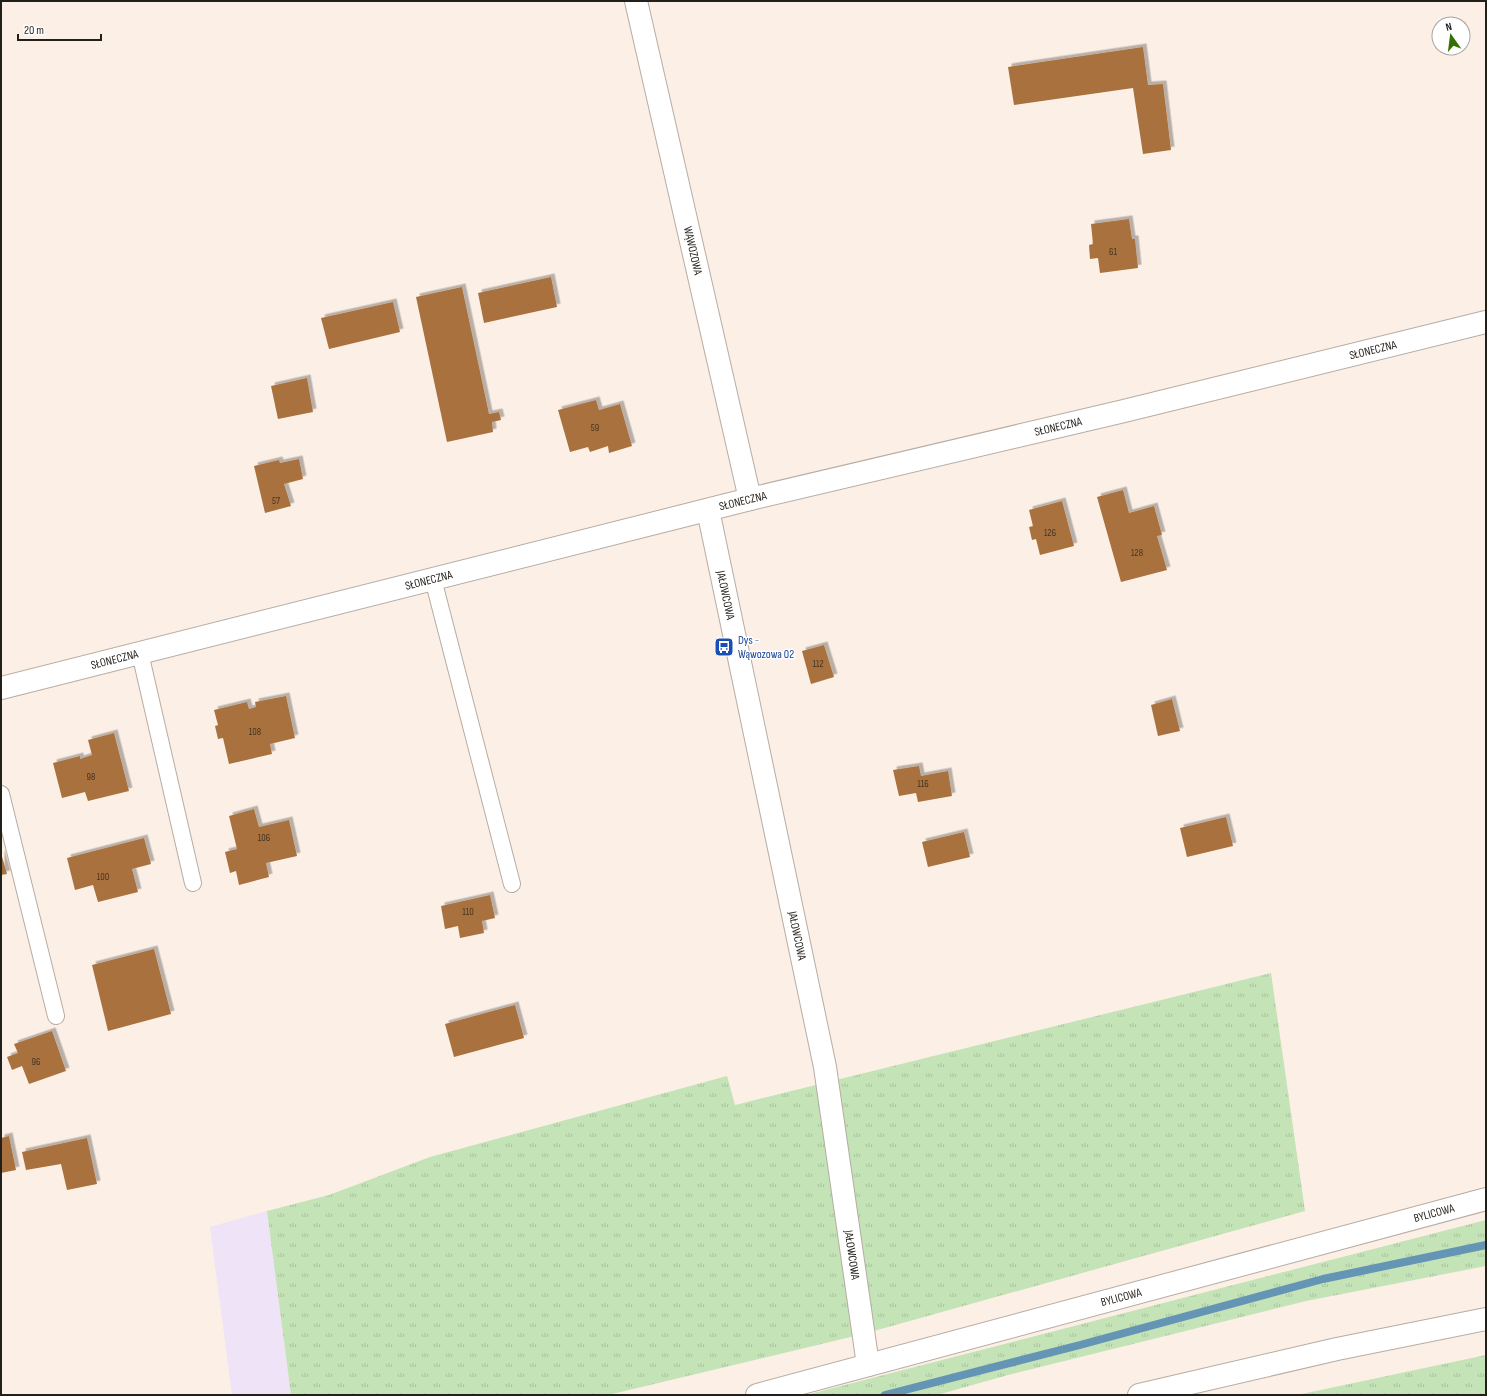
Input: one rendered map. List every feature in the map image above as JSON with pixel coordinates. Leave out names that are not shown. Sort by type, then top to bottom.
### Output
[{"type":"main road","name":"WĄWOZOWA","points":[[636,1],[750,499]]},
{"type":"main road","name":"SŁONECZNA","points":[[1,688],[750,499],[1116,413],[1486,322]]},
{"type":"main road","name":"JAŁOWCOWA","points":[[708,510],[824,1067],[868,1365]]},
{"type":"main road","name":"BYLICOWA","points":[[757,1395],[1486,1199]]},
{"type":"main road","points":[[1138,1395],[1337,1349],[1486,1319]]},
{"type":"lane","points":[[433,579],[512,884]]},
{"type":"lane","points":[[140,653],[193,882]]},
{"type":"lane","points":[[1,794],[56,1016]]},
{"type":"shaded area","points":[[267,1211],[291,1395],[232,1395],[210,1227]]},
{"type":"green space","points":[[1271,973],[1305,1211],[863,1334],[608,1395],[291,1395],[267,1211],[329,1195],[430,1157],[727,1076],[735,1105]]},
{"type":"green space","points":[[1486,1220],[1486,1266],[1306,1301],[1008,1375],[937,1395],[806,1395]]},
{"type":"green space","points":[[1486,1355],[1486,1395],[1297,1395]]},
{"type":"building","points":[[1143,47],[1148,85],[1163,84],[1171,150],[1143,154],[1133,88],[1014,105],[1008,67]]},
{"type":"building","points":[[1129,219],[1132,239],[1135,239],[1138,268],[1100,273],[1098,258],[1090,259],[1089,245],[1093,244],[1091,224]]},
{"type":"building","points":[[551,277],[557,307],[484,323],[478,293]]},
{"type":"building","points":[[462,287],[489,414],[499,412],[501,420],[492,422],[493,432],[447,442],[416,297]]},
{"type":"building","points":[[393,302],[400,332],[329,349],[321,318]]},
{"type":"building","points":[[307,378],[313,412],[278,419],[271,386]]},
{"type":"building","points":[[596,400],[599,410],[620,404],[632,446],[609,453],[608,446],[590,452],[588,447],[570,452],[558,410]]},
{"type":"building","points":[[299,459],[303,479],[284,484],[291,506],[265,513],[254,466],[279,460],[280,463]]},
{"type":"building","points":[[1123,490],[1129,513],[1154,506],[1162,535],[1157,536],[1167,570],[1121,582],[1097,497]]},
{"type":"building","points":[[1062,501],[1074,546],[1040,555],[1036,539],[1032,540],[1029,527],[1033,526],[1029,510]]},
{"type":"building","points":[[824,645],[834,677],[811,684],[802,651]]},
{"type":"building","points":[[286,696],[295,738],[270,744],[272,754],[229,764],[223,738],[218,739],[215,726],[218,725],[214,710],[247,702],[249,709],[256,707],[255,702]]},
{"type":"building","points":[[1172,699],[1180,731],[1158,736],[1151,705]]},
{"type":"building","points":[[114,733],[129,791],[88,801],[85,792],[62,798],[53,763],[80,756],[80,759],[92,755],[88,740]]},
{"type":"building","points":[[919,766],[921,776],[948,771],[952,796],[918,802],[916,793],[899,796],[893,770]]},
{"type":"building","points":[[254,809],[259,827],[289,820],[297,856],[266,863],[269,877],[239,885],[236,871],[230,873],[225,852],[237,849],[229,816]]},
{"type":"building","points":[[1226,817],[1233,846],[1187,857],[1180,828]]},
{"type":"building","points":[[964,832],[970,857],[928,867],[922,842]]},
{"type":"building","points":[[144,838],[151,864],[132,869],[138,892],[98,902],[93,885],[75,890],[67,858]]},
{"type":"building","points":[[1,853],[7,874],[1,875]]},
{"type":"building","points":[[490,895],[495,918],[482,921],[484,933],[460,938],[458,926],[445,929],[441,906]]},
{"type":"building","points":[[154,949],[171,1014],[108,1031],[92,965]]},
{"type":"building","points":[[515,1005],[524,1038],[454,1057],[445,1024]]},
{"type":"building","points":[[52,1031],[66,1071],[29,1084],[22,1066],[12,1070],[7,1057],[18,1053],[14,1044]]},
{"type":"building","points":[[9,1136],[16,1170],[1,1173],[1,1138]]},
{"type":"building","points":[[87,1138],[97,1184],[67,1190],[61,1164],[26,1170],[22,1152]]},
{"type":"waterway","points":[[885,1395],[1080,1345],[1323,1279],[1486,1245]]},
{"type":"place","name":"Dys - Wąwozowa 02","points":[[724,647]]}]
